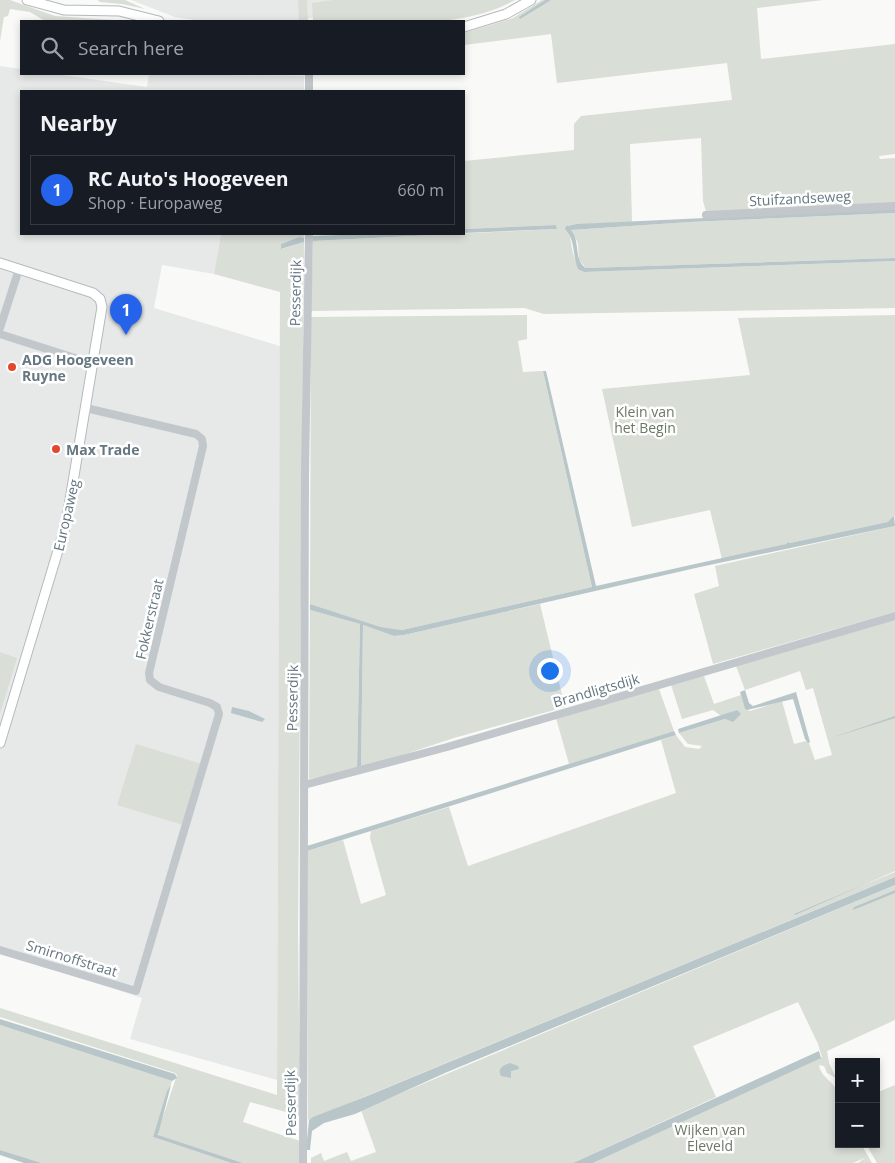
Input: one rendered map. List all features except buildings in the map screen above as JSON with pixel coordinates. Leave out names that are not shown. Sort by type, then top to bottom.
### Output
[{"type":"main road","points":[[27,0],[75,11],[119,11],[155,20]]},
{"type":"main road","points":[[465,27],[506,14],[531,0]]},
{"type":"main road","name":"Europaweg","points":[[0,262],[93,293],[100,300],[102,310],[66,524],[0,743]]},
{"type":"street","points":[[308,90],[309,75]]},
{"type":"street","name":"Stuifzandseweg","points":[[706,215],[895,206]]},
{"type":"street","name":"Pesserdijk","points":[[303,1163],[305,473],[309,235]]},
{"type":"street","points":[[0,328],[19,269]]},
{"type":"street","points":[[0,334],[78,359]]},
{"type":"street","name":"Fokkerstraat","points":[[86,408],[196,434],[202,439],[203,446],[149,673],[150,680],[159,687],[210,702],[217,707],[219,714],[136,991]]},
{"type":"street","name":"Brandligtsdijk","points":[[304,786],[447,747],[895,616]]},
{"type":"street","name":"Smirnoffstraat","points":[[0,950],[136,991]]},
{"type":"shaded area","points":[[131,0],[385,0],[338,9],[304,20],[194,20],[175,17]]},
{"type":"shaded area","points":[[545,0],[551,0],[520,19],[519,17]]},
{"type":"shaded area","points":[[0,66],[20,69],[20,75],[62,75],[147,87],[149,75],[304,76],[304,90],[20,90],[20,235],[221,235],[214,274],[162,265],[154,308],[280,346],[277,1080],[130,1039],[142,998],[0,952]]},
{"type":"shaded area","points":[[895,209],[895,213],[690,222],[571,230],[576,240],[578,256],[582,265],[586,268],[895,258],[895,261],[584,272],[578,269],[571,238],[565,229],[566,226],[577,224]]},
{"type":"shaded area","points":[[556,225],[557,229],[465,233],[465,229]]},
{"type":"shaded area","points":[[340,235],[433,235],[313,241],[313,236]]},
{"type":"shaded area","points":[[299,237],[304,238],[304,242],[281,249],[281,244]]},
{"type":"shaded area","points":[[543,371],[546,371],[596,586],[786,544],[788,542],[888,522],[894,515],[895,526],[700,567],[404,635],[394,636],[363,625],[361,768],[357,769],[360,624],[310,610],[310,604],[381,627],[402,630],[592,587]]},
{"type":"shaded area","points":[[745,690],[749,703],[753,706],[796,692],[810,742],[808,743],[805,739],[793,699],[747,710],[745,709],[740,692]]},
{"type":"shaded area","points":[[232,707],[249,711],[265,719],[262,722],[231,713]]},
{"type":"shaded area","points":[[737,710],[741,714],[733,722],[725,719],[679,733],[678,729]]},
{"type":"shaded area","points":[[895,716],[895,718],[831,738]]},
{"type":"shaded area","points":[[674,731],[676,735],[307,851],[307,846]]},
{"type":"shaded area","points":[[895,871],[795,915],[794,914]]},
{"type":"shaded area","points":[[895,877],[895,885],[445,1073],[355,1114],[324,1123],[312,1131],[310,1150],[306,1150],[309,1120],[313,1117]]},
{"type":"shaded area","points":[[895,890],[895,893],[853,910],[854,907]]},
{"type":"shaded area","points":[[0,1019],[175,1074],[177,1078],[172,1081],[0,1025]]},
{"type":"shaded area","name":"Wijken van Eleveld","points":[[819,1051],[821,1058],[593,1163],[573,1163]]},
{"type":"shaded area","points":[[510,1063],[518,1066],[519,1069],[511,1071],[511,1078],[501,1076],[501,1068]]},
{"type":"shaded area","points":[[171,1085],[158,1135],[243,1163],[231,1163],[153,1137],[167,1091]]},
{"type":"shaded area","points":[[0,1150],[42,1163],[24,1163],[0,1155]]},
{"type":"green space","points":[[0,0],[10,0],[55,16],[113,20],[43,20],[30,12],[10,9],[8,16],[4,17],[0,41]]},
{"type":"green space","points":[[98,0],[125,0],[145,9],[100,2]]},
{"type":"green space","points":[[298,0],[307,0],[308,20],[299,20]]},
{"type":"green space","points":[[333,0],[515,0],[492,10],[448,20],[313,20],[312,3]]},
{"type":"green space","points":[[542,0],[545,0],[535,7],[551,0],[823,0],[757,8],[761,59],[895,44],[895,154],[879,156],[880,159],[895,158],[895,204],[706,212],[703,201],[701,138],[630,144],[632,222],[568,225],[574,258],[580,269],[584,272],[895,261],[895,308],[544,314],[524,308],[311,311],[313,241],[557,229],[556,225],[465,229],[465,161],[574,150],[574,124],[581,116],[732,100],[727,63],[557,83],[551,34],[465,45],[465,33],[513,18]]},
{"type":"green space","points":[[895,213],[895,258],[586,268],[579,260],[578,243],[571,230],[690,222]]},
{"type":"green space","points":[[221,235],[304,235],[304,238],[299,237],[281,244],[282,249],[304,242],[298,929],[300,1116],[250,1102],[243,1122],[300,1141],[300,1163],[243,1163],[159,1136],[158,1131],[177,1075],[175,1073],[0,1017],[0,1008],[277,1095],[280,292],[214,274]]},
{"type":"green space","points":[[527,315],[527,339],[518,341],[523,372],[543,371],[592,587],[402,630],[381,627],[310,604],[311,317]]},
{"type":"green space","name":"Klein van het Begin","points":[[895,315],[895,516],[893,515],[890,522],[788,542],[722,559],[710,510],[632,527],[602,389],[750,375],[738,318]]},
{"type":"green space","points":[[895,526],[895,612],[713,664],[694,594],[719,586],[715,566]]},
{"type":"green space","points":[[540,604],[565,707],[454,738],[357,770],[309,779],[310,610],[360,624],[357,768],[361,767],[363,625],[394,636],[404,635]]},
{"type":"green space","points":[[895,620],[895,871],[794,914],[895,872],[895,877],[308,1120],[307,851],[343,840],[361,904],[386,895],[370,838],[371,831],[449,807],[468,866],[676,793],[661,740],[676,735],[685,747],[699,749],[702,746],[688,744],[679,733],[725,719],[731,721],[737,710],[721,716],[713,710],[682,719],[671,685],[704,676],[714,704],[741,695],[745,709],[750,711],[782,701],[794,744],[806,741],[809,743],[815,760],[832,755],[813,688],[806,690],[800,671],[745,690],[736,666]]},
{"type":"green space","points":[[0,652],[17,658],[0,714]]},
{"type":"green space","points":[[659,689],[674,731],[569,764],[556,718]]},
{"type":"green space","points":[[136,744],[202,764],[183,825],[117,805]]},
{"type":"green space","points":[[895,885],[895,890],[854,907],[895,893],[895,1020],[827,1051],[829,1063],[835,1077],[827,1073],[824,1066],[819,1065],[822,1073],[835,1088],[835,1148],[863,1148],[872,1163],[858,1163],[865,1158],[853,1163],[593,1163],[822,1057],[818,1044],[798,1002],[693,1046],[716,1097],[573,1163],[311,1163],[311,1158],[321,1153],[324,1161],[347,1152],[351,1161],[376,1152],[361,1110]]},
{"type":"green space","points":[[0,1025],[172,1081],[153,1137],[231,1163],[42,1163],[0,1150]]},
{"type":"green space","points":[[895,1085],[895,1163],[877,1163],[868,1148],[880,1148],[880,1091]]},
{"type":"place","name":"RC Auto's Hoogeveen","points":[[126,335]]},
{"type":"place","name":"ADG Hoogeveen Ruyne","points":[[12,367]]},
{"type":"place","name":"Max Trade","points":[[56,449]]}]
